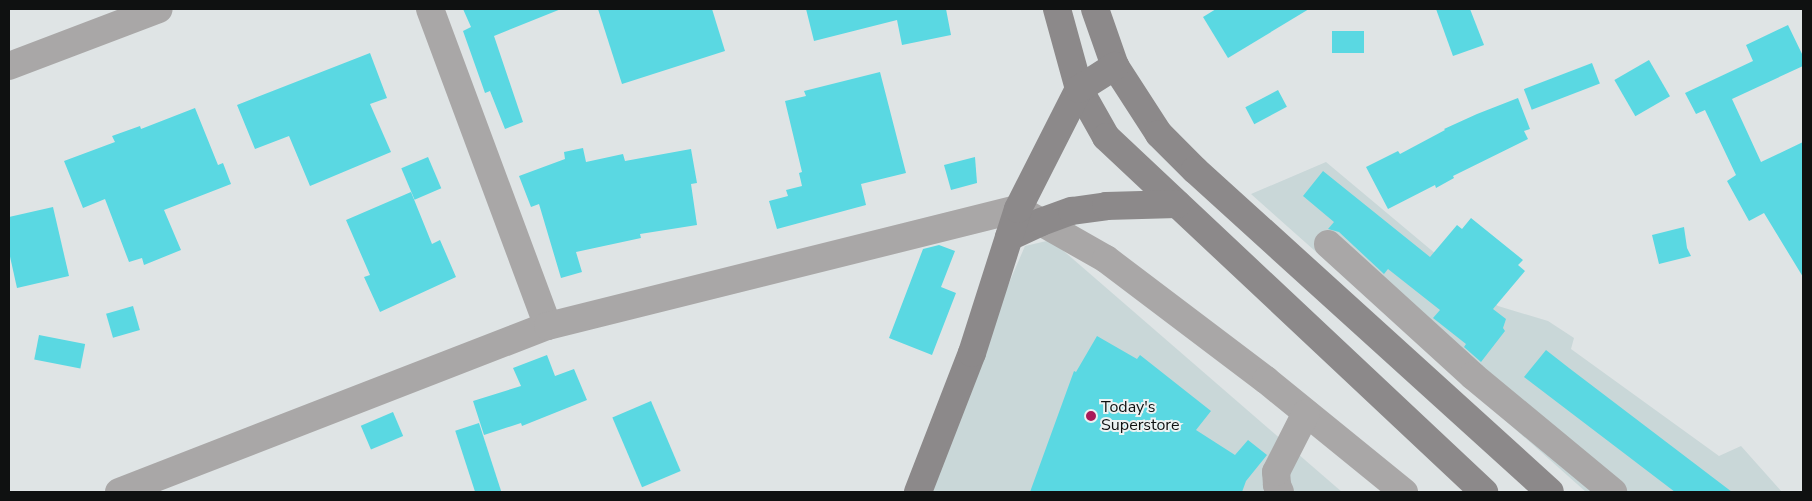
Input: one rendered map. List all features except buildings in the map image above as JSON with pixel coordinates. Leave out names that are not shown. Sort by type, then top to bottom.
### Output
[{"type":"main road","points":[[1057,9],[1079,89],[1106,136],[1484,492]]},
{"type":"main road","points":[[1095,9],[1115,66],[1159,134],[1195,170],[1550,492]]},
{"type":"main road","points":[[918,492],[972,353],[1018,209],[1079,89],[1115,66]]},
{"type":"main road","points":[[1009,237],[1041,222],[1072,211],[1106,206],[1177,204]]},
{"type":"street","points":[[9,66],[159,9]]},
{"type":"street","points":[[430,9],[548,326]]},
{"type":"street","points":[[119,492],[548,326],[1018,209],[1106,259],[1306,413],[1404,492]]},
{"type":"street","points":[[1328,244],[1473,376],[1613,492]]},
{"type":"street","points":[[1280,492],[1277,485],[1276,472],[1306,413]]},
{"type":"shaded area","points":[[1326,162],[1498,306],[1548,321],[1574,338],[1571,349],[1719,456],[1741,446],[1782,492],[1586,492],[1251,194]]},
{"type":"shaded area","points":[[1051,240],[1342,492],[919,492],[1025,246]]},
{"type":"place","name":"Today's Superstore","points":[[1091,416]]}]
